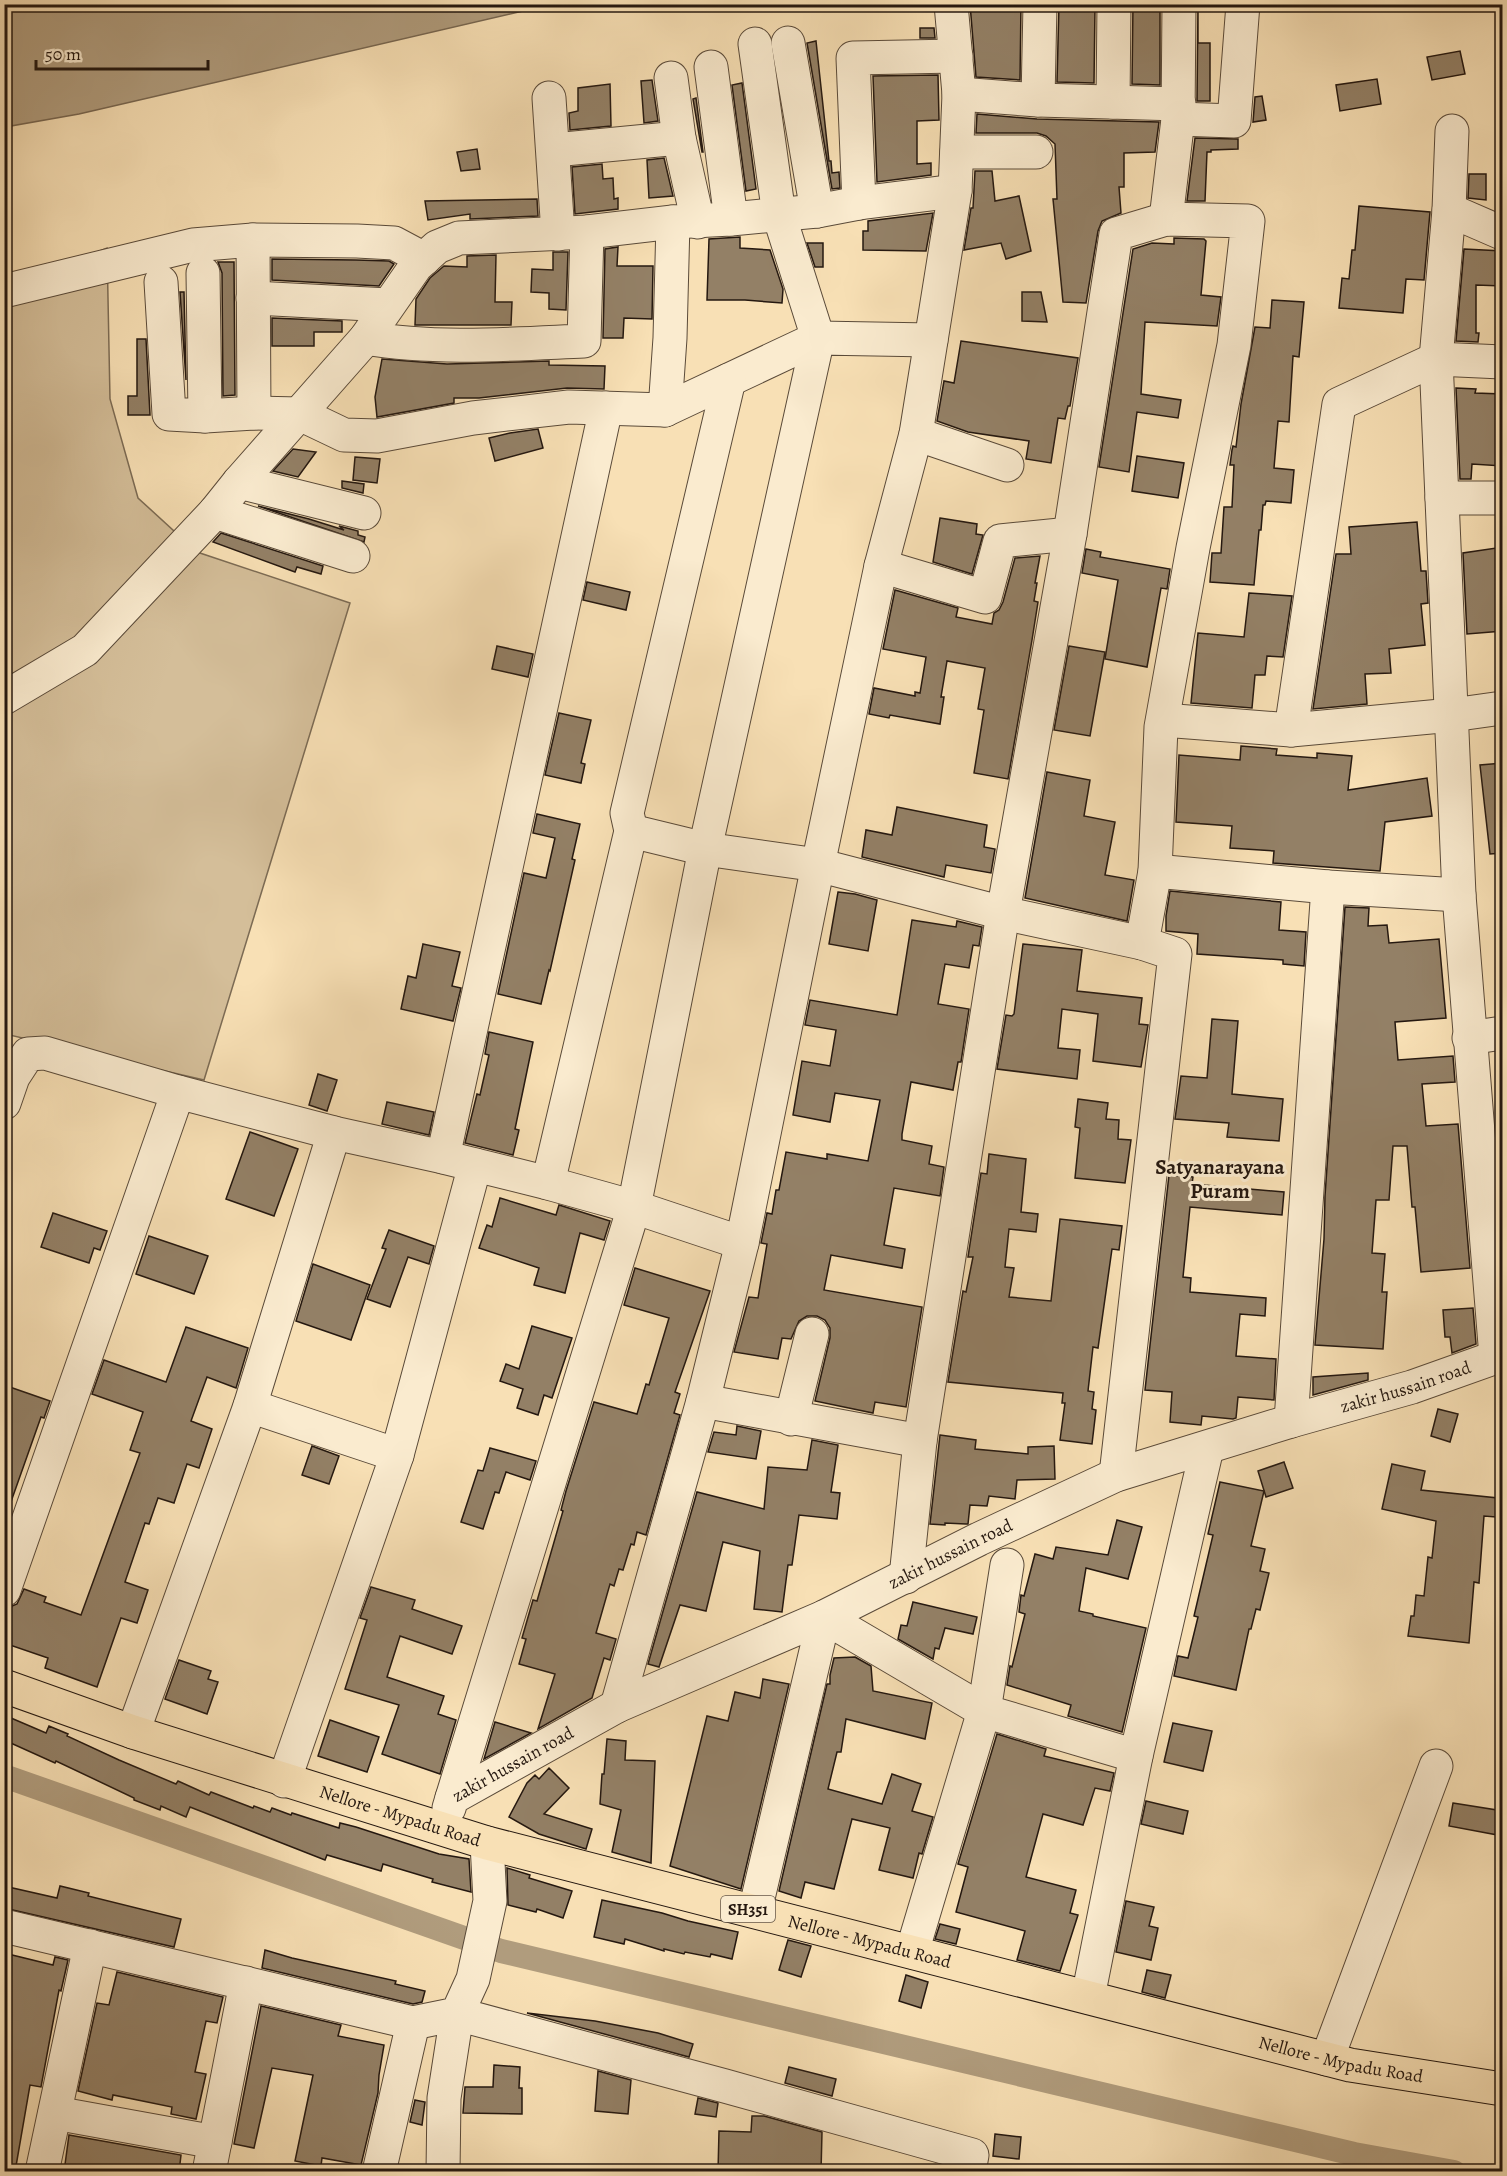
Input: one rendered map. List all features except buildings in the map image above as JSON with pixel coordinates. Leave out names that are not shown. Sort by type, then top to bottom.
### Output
[{"type":"main road","name":"Nellore - Mypadu Road","points":[[4,1686],[133,1732],[487,1843],[1350,2065],[1503,2089]]},
{"type":"street","points":[[617,1707],[703,1401],[742,1243],[881,566],[916,434],[955,191],[959,94],[951,4]]},
{"type":"street","points":[[1038,100],[1040,4]]},
{"type":"street","points":[[1113,102],[1114,4]]},
{"type":"street","points":[[1166,219],[1179,111],[1179,4]]},
{"type":"street","points":[[959,94],[1038,100],[1113,102],[1234,121],[1243,4]]},
{"type":"street","points":[[788,43],[817,211]]},
{"type":"street","points":[[452,1798],[634,1207],[705,849],[818,338],[779,214],[755,44]]},
{"type":"street","points":[[859,203],[853,58],[956,56]]},
{"type":"street","points":[[711,67],[731,219]]},
{"type":"street","points":[[665,410],[670,338],[685,222],[680,138],[671,78]]},
{"type":"street","points":[[366,338],[452,344],[584,341],[573,233],[554,150],[549,98]]},
{"type":"street","points":[[1452,131],[1449,210],[1436,359],[1459,895],[1469,1038],[1499,1356]]},
{"type":"street","points":[[554,150],[680,138]]},
{"type":"street","points":[[957,152],[1036,152]]},
{"type":"street","points":[[4,698],[85,650],[215,512],[366,338],[416,266],[437,247],[459,238],[573,233],[817,211],[859,203],[955,191]]},
{"type":"street","points":[[1449,210],[1503,232]]},
{"type":"street","points":[[906,1577],[920,1441],[1003,913],[1070,534],[1116,234],[1166,219],[1248,221],[1234,345],[1192,548],[1163,720],[1155,871],[1142,943]]},
{"type":"street","points":[[4,291],[193,245],[253,240],[394,243],[424,259]]},
{"type":"street","points":[[253,240],[254,413]]},
{"type":"street","points":[[203,273],[205,416]]},
{"type":"street","points":[[161,282],[169,414],[205,416],[254,413],[300,414],[344,435],[377,436],[472,418],[569,407],[665,410],[818,338],[931,340]]},
{"type":"street","points":[[253,298],[388,305]]},
{"type":"street","points":[[1291,730],[1339,404],[1436,359],[1503,362]]},
{"type":"street","points":[[548,1183],[631,831],[627,813],[729,380]]},
{"type":"street","points":[[443,1157],[606,408]]},
{"type":"street","points":[[916,434],[1007,465]]},
{"type":"street","points":[[239,482],[364,513]]},
{"type":"street","points":[[1442,498],[1503,498]]},
{"type":"street","points":[[215,512],[353,556]]},
{"type":"street","points":[[881,566],[985,597],[1000,541],[1070,534]]},
{"type":"street","points":[[1163,720],[1291,730],[1503,708]]},
{"type":"street","points":[[631,831],[705,849],[818,865],[1003,913],[1142,943],[1175,954],[1116,1475]]},
{"type":"street","points":[[1155,871],[1328,887],[1459,895]]},
{"type":"street","points":[[1291,1420],[1328,887]]},
{"type":"street","points":[[1469,1038],[1503,1033]]},
{"type":"street","points":[[4,1103],[13,1077],[28,1054],[45,1053],[178,1092],[334,1133],[548,1183],[634,1207],[742,1243]]},
{"type":"street","points":[[4,1590],[178,1092]]},
{"type":"street","points":[[133,1732],[250,1406],[334,1133]]},
{"type":"street","points":[[284,1781],[397,1455],[476,1165]]},
{"type":"street","points":[[791,1419],[812,1334]]},
{"type":"street","name":"zakir hussain road","points":[[441,1829],[452,1798],[617,1707],[824,1617],[979,1539],[1116,1475],[1291,1420],[1413,1387],[1499,1356]]},
{"type":"street","points":[[703,1401],[920,1441]]},
{"type":"street","points":[[250,1406],[397,1455]]},
{"type":"street","points":[[1088,1997],[1136,1756],[1207,1448]]},
{"type":"street","points":[[912,1952],[984,1711],[1007,1565]]},
{"type":"street","points":[[754,1911],[824,1617],[984,1711],[1136,1756]]},
{"type":"street","points":[[1327,2059],[1436,1766]]},
{"type":"street","points":[[442,2172],[444,2098],[457,2014],[473,1979],[490,1901],[487,1843]]},
{"type":"street","points":[[4,1926],[413,2023],[457,2014],[972,2155],[969,2172]]},
{"type":"street","points":[[42,2172],[90,1946]]},
{"type":"street","points":[[55,2113],[212,2157],[246,1983]]},
{"type":"street","points":[[380,2172],[413,2023]]},
{"type":"shaded area","points":[[5,4],[549,5],[79,114],[5,127]]},
{"type":"shaded area","points":[[107,248],[110,399],[138,498],[197,552],[350,603],[204,1080],[5,1034],[5,288]]},
{"type":"waterway","points":[[4,1776],[501,1951],[1354,2154],[1454,2172]]},
{"type":"district","name":"Satyanarayana Puram","points":[[1220,1179]]}]
